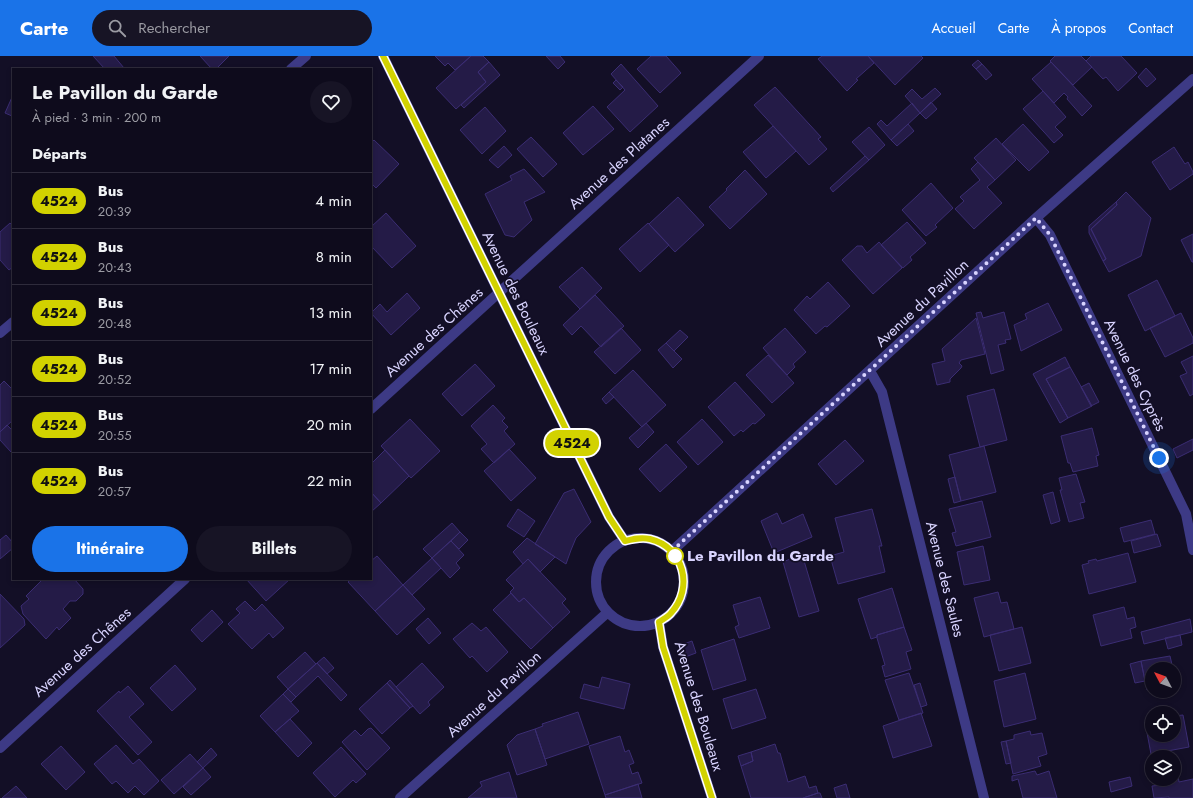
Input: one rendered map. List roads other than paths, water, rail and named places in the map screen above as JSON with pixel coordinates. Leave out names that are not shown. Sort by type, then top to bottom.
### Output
[{"type":"street","points":[[292,68],[306,56]]},
{"type":"street","name":"Avenue des Bouleaux","points":[[383,56],[609,517],[625,541]]},
{"type":"street","name":"Avenue des Platanes","points":[[499,292],[759,56]]},
{"type":"street","name":"Avenue du Pavillon","points":[[672,551],[1036,218],[1193,78]]},
{"type":"street","name":"Avenue des Cyprès","points":[[1036,218],[1050,235],[1190,514],[1193,550]]},
{"type":"street","name":"Avenue des Chênes","points":[[372,408],[499,292]]},
{"type":"street","points":[[0,333],[12,323]]},
{"type":"street","name":"Avenue des Saules","points":[[870,371],[882,392],[984,798]]},
{"type":"street","points":[[638,538],[650,539],[662,544],[672,551],[680,563],[684,576],[684,590],[679,603],[670,614],[659,622],[646,626],[632,625],[619,620],[608,612],[600,600],[597,586],[598,572],[603,559],[613,548],[625,541],[638,538]]},
{"type":"street","name":"Avenue des Chênes","points":[[0,748],[184,580]]},
{"type":"street","name":"Avenue du Pavillon","points":[[400,798],[608,612]]},
{"type":"street","name":"Avenue des Bouleaux","points":[[659,622],[663,647],[712,798]]},
{"type":"place","name":"Le Pavillon du Garde","points":[[675,556]]}]
